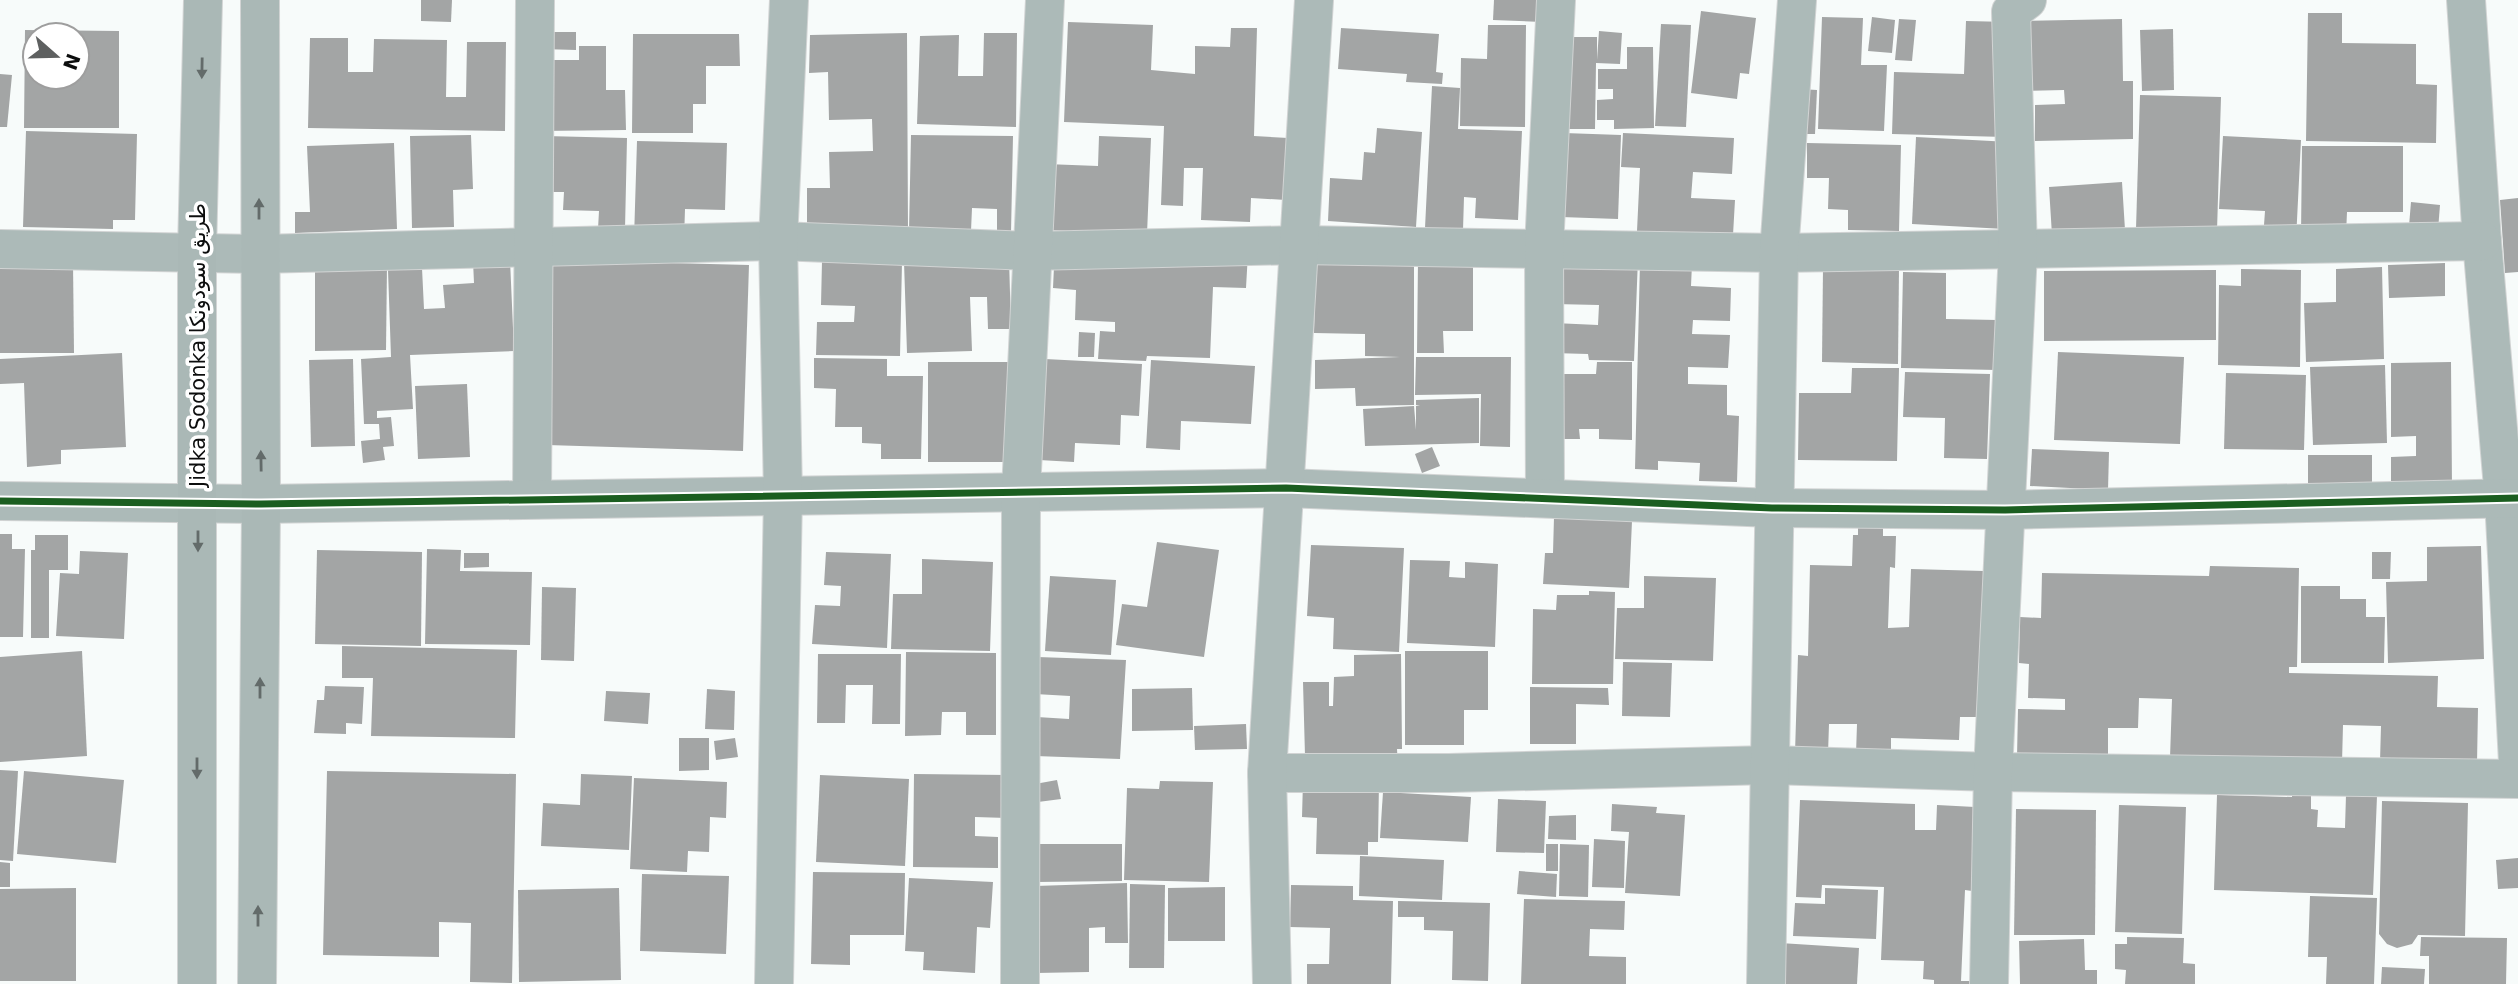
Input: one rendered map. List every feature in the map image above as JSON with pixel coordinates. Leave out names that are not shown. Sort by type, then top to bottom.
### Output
[{"type":"main road","name":"Jidka Sodonka طريق سودونكا","points":[[197,984],[197,252],[203,0]]},
{"type":"main road","points":[[257,984],[261,504],[260,0]]},
{"type":"street","points":[[532,498],[535,0]]},
{"type":"street","points":[[774,984],[783,495],[778,241],[789,0]]},
{"type":"street","points":[[1020,984],[1021,491],[1045,0]]},
{"type":"street","points":[[1272,984],[1266,773],[1286,488],[1314,0]]},
{"type":"street","points":[[1545,497],[1544,248],[1556,0]]},
{"type":"street","points":[[1766,984],[1772,508],[1779,253],[1797,0]]},
{"type":"street","points":[[1989,984],[1993,772],[2018,251],[2011,12],[2026,0]]},
{"type":"street","points":[[2466,0],[2482,241],[2511,499],[2518,762]]},
{"type":"street","points":[[0,249],[259,254],[778,241],[1031,251],[1299,244],[1779,253],[2482,241]]},
{"type":"street","points":[[0,501],[261,504],[1286,488],[1772,508],[2005,510],[2511,499]]},
{"type":"street","points":[[1266,773],[1449,773],[1770,765],[1993,772],[2518,779]]},
{"type":"building","points":[[421,0],[452,0],[451,22],[421,21]]},
{"type":"building","points":[[1494,0],[1543,0],[1542,22],[1493,20]]},
{"type":"building","points":[[1701,11],[1756,18],[1749,74],[1740,73],[1737,99],[1691,93]]},
{"type":"building","points":[[2308,13],[2342,13],[2342,43],[2416,44],[2416,84],[2437,85],[2436,143],[2306,141]]},
{"type":"building","points":[[1822,17],[1863,18],[1861,65],[1887,65],[1884,131],[1818,129]]},
{"type":"building","points":[[1872,17],[1895,20],[1892,53],[1868,51]]},
{"type":"building","points":[[1899,19],[1916,20],[1912,61],[1895,60]]},
{"type":"building","points":[[2122,19],[2123,81],[2133,81],[2133,139],[2035,141],[2035,105],[2065,104],[2064,90],[2018,91],[2017,21]]},
{"type":"building","points":[[1966,21],[2009,22],[2005,137],[1892,134],[1894,72],[1964,74]]},
{"type":"building","points":[[1068,22],[1153,25],[1151,70],[1195,74],[1195,46],[1230,47],[1231,28],[1257,28],[1254,136],[1288,138],[1286,200],[1251,198],[1250,222],[1201,220],[1203,168],[1184,168],[1183,206],[1161,205],[1164,126],[1064,122]]},
{"type":"building","points":[[1661,24],[1691,25],[1686,127],[1655,126]]},
{"type":"building","points":[[1488,25],[1526,25],[1525,127],[1460,126],[1461,58],[1487,59]]},
{"type":"building","points":[[1341,28],[1439,34],[1436,72],[1443,73],[1442,84],[1406,82],[1407,74],[1338,69]]},
{"type":"building","points":[[2173,29],[2174,90],[2142,91],[2140,30]]},
{"type":"building","points":[[91,31],[119,31],[119,128],[24,128],[24,91],[91,91]]},
{"type":"building","points":[[1599,31],[1622,33],[1620,64],[1596,63],[1595,129],[1559,129],[1561,37],[1597,37],[1597,60]]},
{"type":"building","points":[[542,32],[576,32],[576,50],[542,49]]},
{"type":"building","points":[[907,33],[908,231],[807,232],[807,188],[830,188],[829,152],[873,151],[872,119],[829,120],[828,72],[809,73],[810,35]]},
{"type":"building","points":[[984,33],[1017,33],[1016,127],[917,124],[920,36],[959,35],[958,76],[983,76]]},
{"type":"building","points":[[633,34],[739,34],[740,66],[706,66],[706,104],[693,104],[693,133],[632,133]]},
{"type":"building","points":[[310,38],[348,38],[348,72],[373,72],[374,39],[447,40],[446,97],[466,97],[467,42],[506,42],[505,131],[308,128]]},
{"type":"building","points":[[579,46],[606,46],[606,90],[625,90],[626,130],[540,131],[540,60],[579,60]]},
{"type":"building","points":[[1627,47],[1653,47],[1654,128],[1614,129],[1614,120],[1597,120],[1597,100],[1613,99],[1613,89],[1598,89],[1598,69],[1627,69]]},
{"type":"building","points":[[0,74],[12,75],[7,127],[0,127]]},
{"type":"building","points":[[1432,86],[1460,88],[1458,129],[1522,131],[1518,220],[1475,218],[1476,198],[1464,197],[1463,230],[1425,228]]},
{"type":"building","points":[[1800,89],[1817,90],[1815,134],[1798,134]]},
{"type":"building","points":[[2140,95],[2221,97],[2217,231],[2136,229]]},
{"type":"building","points":[[1377,128],[1422,132],[1416,227],[1328,221],[1330,178],[1362,180],[1364,152],[1375,153]]},
{"type":"building","points":[[26,131],[137,134],[135,220],[113,220],[113,229],[23,227]]},
{"type":"building","points":[[1564,133],[1621,135],[1618,219],[1561,217]]},
{"type":"building","points":[[1623,133],[1734,138],[1732,174],[1693,172],[1691,198],[1735,200],[1733,235],[1637,231],[1640,168],[1621,167]]},
{"type":"building","points":[[471,135],[473,189],[453,190],[454,227],[412,228],[410,136]]},
{"type":"building","points":[[911,135],[1013,136],[1011,233],[997,232],[997,209],[972,208],[971,231],[909,231]]},
{"type":"building","points":[[545,136],[627,138],[625,229],[598,229],[599,211],[563,210],[564,192],[544,192]]},
{"type":"building","points":[[1099,136],[1151,138],[1147,234],[1043,230],[1046,164],[1098,166]]},
{"type":"building","points":[[2223,136],[2301,140],[2296,240],[2263,239],[2265,211],[2219,209]]},
{"type":"building","points":[[1916,137],[2010,142],[2005,229],[1912,224]]},
{"type":"building","points":[[637,141],[727,143],[725,210],[685,209],[684,240],[634,239]]},
{"type":"building","points":[[394,143],[397,229],[295,233],[295,212],[310,212],[307,146]]},
{"type":"building","points":[[1807,143],[1901,145],[1899,231],[1848,230],[1848,210],[1828,209],[1829,178],[1807,178]]},
{"type":"building","points":[[2302,146],[2403,146],[2403,212],[2347,212],[2346,235],[2301,235]]},
{"type":"building","points":[[2122,182],[2125,230],[2052,235],[2049,187]]},
{"type":"building","points":[[2518,198],[2518,272],[2505,273],[2500,200]]},
{"type":"building","points":[[2411,202],[2440,205],[2438,230],[2409,226]]},
{"type":"building","points":[[1055,245],[1248,253],[1246,288],[1213,287],[1210,358],[1147,356],[1146,361],[1098,359],[1100,331],[1115,332],[1115,322],[1075,320],[1076,290],[1053,288]]},
{"type":"building","points":[[1556,255],[1638,258],[1634,361],[1589,360],[1588,354],[1552,353],[1554,323],[1598,325],[1599,305],[1554,304]]},
{"type":"building","points":[[1316,256],[1414,257],[1414,405],[1356,406],[1355,388],[1315,389],[1315,360],[1400,357],[1365,356],[1365,334],[1314,333]]},
{"type":"building","points":[[1009,258],[1011,329],[988,329],[987,297],[970,297],[972,351],[907,353],[904,262]]},
{"type":"building","points":[[510,260],[514,351],[410,355],[413,409],[377,411],[377,418],[391,417],[394,446],[383,447],[385,460],[363,463],[361,441],[380,439],[379,424],[364,424],[361,359],[391,357],[388,270],[422,268],[424,309],[445,308],[443,285],[474,283],[473,261]]},
{"type":"building","points":[[553,260],[749,265],[743,451],[547,445]]},
{"type":"building","points":[[1418,260],[1473,260],[1473,331],[1443,331],[1444,353],[1417,353]]},
{"type":"building","points":[[822,261],[902,262],[900,356],[816,355],[817,322],[854,322],[855,306],[821,305]]},
{"type":"building","points":[[73,262],[74,353],[0,353],[0,263]]},
{"type":"building","points":[[1640,262],[1692,264],[1691,286],[1731,288],[1730,321],[1693,320],[1692,334],[1730,335],[1728,368],[1688,367],[1688,384],[1727,385],[1727,415],[1739,416],[1737,482],[1699,481],[1700,463],[1658,461],[1658,470],[1635,469]]},
{"type":"building","points":[[2445,263],[2445,296],[2389,298],[2388,265]]},
{"type":"building","points":[[387,265],[386,350],[315,351],[315,266]]},
{"type":"building","points":[[2382,267],[2384,359],[2306,362],[2304,303],[2336,302],[2336,269]]},
{"type":"building","points":[[1823,268],[1899,268],[1898,364],[1822,362]]},
{"type":"building","points":[[2241,269],[2301,270],[2300,367],[2218,365],[2219,285],[2241,286]]},
{"type":"building","points":[[2216,270],[2216,340],[2044,341],[2044,271]]},
{"type":"building","points":[[1903,272],[1946,273],[1946,319],[1997,320],[1997,370],[1901,368]]},
{"type":"building","points":[[1079,332],[1095,333],[1094,357],[1078,357]]},
{"type":"building","points":[[2058,352],[2184,357],[2180,444],[2054,440]]},
{"type":"building","points":[[122,353],[126,447],[61,450],[61,464],[27,467],[24,383],[0,384],[0,359]]},
{"type":"building","points":[[1416,357],[1511,357],[1510,447],[1480,446],[1481,394],[1415,395]]},
{"type":"building","points":[[814,358],[887,359],[887,376],[923,376],[921,459],[881,459],[881,444],[862,443],[862,427],[835,427],[836,389],[814,388]]},
{"type":"building","points":[[353,359],[355,446],[311,447],[309,360]]},
{"type":"building","points":[[1045,359],[1142,364],[1139,416],[1121,415],[1120,445],[1075,443],[1074,462],[1039,460]]},
{"type":"building","points":[[1151,360],[1255,366],[1251,424],[1181,421],[1180,450],[1146,448]]},
{"type":"building","points":[[928,362],[1009,362],[1008,462],[928,462]]},
{"type":"building","points":[[1597,362],[1632,362],[1632,440],[1599,439],[1599,429],[1579,429],[1580,439],[1552,439],[1552,374],[1596,374]]},
{"type":"building","points":[[2451,362],[2452,488],[2391,489],[2391,457],[2416,456],[2416,436],[2391,437],[2391,363]]},
{"type":"building","points":[[2385,365],[2387,443],[2313,445],[2310,367]]},
{"type":"building","points":[[1852,368],[1899,368],[1897,461],[1798,460],[1799,393],[1851,393]]},
{"type":"building","points":[[1905,372],[1990,374],[1987,459],[1944,458],[1945,418],[1903,417]]},
{"type":"building","points":[[2226,373],[2306,375],[2304,450],[2224,449]]},
{"type":"building","points":[[467,384],[470,457],[418,459],[415,386]]},
{"type":"building","points":[[1479,398],[1479,443],[1365,446],[1363,409],[1414,406],[1416,430],[1416,406],[1420,406],[1416,405],[1416,400]]},
{"type":"building","points":[[1432,447],[1440,466],[1422,473],[1415,454]]},
{"type":"building","points":[[2032,449],[2109,452],[2108,490],[2030,486]]},
{"type":"building","points":[[2308,455],[2372,455],[2372,490],[2308,489]]},
{"type":"building","points":[[1554,517],[1632,521],[1629,588],[1543,584],[1545,553],[1553,553]]},
{"type":"building","points":[[1858,522],[1883,522],[1883,536],[1896,536],[1895,568],[1890,567],[1888,628],[1909,627],[1911,569],[1984,571],[1991,717],[1960,717],[1959,740],[1891,738],[1891,755],[1856,754],[1857,724],[1829,724],[1828,754],[1795,753],[1798,655],[1808,656],[1810,565],[1852,566],[1853,535],[1858,535]]},
{"type":"building","points":[[0,534],[12,534],[12,549],[25,549],[23,637],[0,637]]},
{"type":"building","points":[[35,535],[68,535],[68,570],[49,570],[49,638],[31,638],[31,550],[35,550]]},
{"type":"building","points":[[1157,542],[1219,550],[1204,657],[1116,645],[1122,604],[1147,607]]},
{"type":"building","points":[[1311,545],[1404,548],[1399,652],[1333,649],[1334,618],[1307,616]]},
{"type":"building","points":[[2481,546],[2484,659],[2388,663],[2386,582],[2427,581],[2427,547]]},
{"type":"building","points":[[427,549],[461,550],[460,571],[532,572],[530,645],[425,644]]},
{"type":"building","points":[[317,550],[422,552],[421,646],[315,644]]},
{"type":"building","points":[[80,551],[128,553],[124,639],[56,636],[60,573],[79,574]]},
{"type":"building","points":[[826,552],[891,554],[887,648],[812,644],[815,605],[840,606],[841,586],[824,585]]},
{"type":"building","points":[[2372,552],[2391,552],[2390,579],[2372,579]]},
{"type":"building","points":[[464,553],[489,553],[489,567],[464,568]]},
{"type":"building","points":[[922,559],[993,562],[990,651],[891,649],[893,594],[922,594]]},
{"type":"building","points":[[1410,560],[1450,561],[1449,577],[1465,578],[1465,562],[1498,564],[1495,647],[1407,643]]},
{"type":"building","points":[[2210,566],[2299,568],[2297,667],[2289,667],[2289,673],[2438,676],[2437,707],[2478,708],[2477,763],[2380,762],[2381,726],[2343,725],[2342,763],[2170,758],[2172,699],[2139,698],[2138,728],[2108,728],[2108,758],[2017,757],[2018,709],[2065,710],[2065,699],[2028,698],[2029,664],[2019,663],[2020,617],[2041,618],[2042,573],[2209,576]]},
{"type":"building","points":[[1050,576],[1116,580],[1111,655],[1045,651]]},
{"type":"building","points":[[1644,576],[1716,578],[1713,661],[1615,659],[1617,608],[1644,608]]},
{"type":"building","points":[[2301,586],[2340,586],[2340,599],[2366,599],[2366,617],[2385,617],[2384,663],[2301,663]]},
{"type":"building","points":[[542,587],[576,588],[574,661],[541,660]]},
{"type":"building","points":[[1589,591],[1615,592],[1613,684],[1532,684],[1533,609],[1556,610],[1557,595],[1589,595]]},
{"type":"building","points":[[342,646],[517,650],[515,738],[371,736],[373,678],[342,678]]},
{"type":"building","points":[[82,651],[87,756],[0,762],[0,657]]},
{"type":"building","points":[[1405,651],[1488,651],[1488,710],[1464,710],[1464,745],[1405,745]]},
{"type":"building","points":[[906,652],[996,653],[996,735],[966,735],[966,712],[942,712],[941,735],[905,736]]},
{"type":"building","points":[[818,654],[901,654],[900,724],[872,724],[873,685],[846,685],[845,723],[817,723]]},
{"type":"building","points":[[1401,654],[1402,749],[1397,749],[1398,767],[1305,756],[1303,682],[1329,682],[1329,706],[1333,706],[1334,677],[1354,676],[1354,655]]},
{"type":"building","points":[[1037,657],[1126,660],[1120,759],[1035,756],[1037,717],[1069,719],[1070,696],[1035,694]]},
{"type":"building","points":[[1623,662],[1672,663],[1670,717],[1622,716]]},
{"type":"building","points":[[325,686],[364,687],[362,724],[346,723],[346,734],[314,733],[317,700],[324,700]]},
{"type":"building","points":[[1530,687],[1608,688],[1609,705],[1576,704],[1576,744],[1530,744]]},
{"type":"building","points":[[1192,688],[1193,730],[1132,731],[1132,689]]},
{"type":"building","points":[[707,689],[735,691],[734,730],[705,729]]},
{"type":"building","points":[[606,691],[650,693],[648,724],[604,721]]},
{"type":"building","points":[[1246,724],[1247,749],[1195,750],[1194,726]]},
{"type":"building","points":[[679,738],[709,738],[709,770],[679,771]]},
{"type":"building","points":[[735,738],[738,757],[716,760],[714,741]]},
{"type":"building","points":[[0,770],[18,771],[13,861],[0,860]]},
{"type":"building","points":[[24,771],[124,780],[116,863],[17,854]]},
{"type":"building","points":[[327,771],[516,774],[512,983],[470,982],[471,923],[439,922],[439,957],[323,955]]},
{"type":"building","points":[[581,774],[632,776],[629,850],[541,846],[543,803],[580,805]]},
{"type":"building","points":[[914,774],[1008,775],[1007,818],[975,817],[975,836],[998,837],[998,868],[913,867]]},
{"type":"building","points":[[820,775],[909,779],[905,866],[816,862]]},
{"type":"building","points":[[634,778],[727,782],[726,818],[710,817],[709,852],[688,851],[687,872],[630,869]]},
{"type":"building","points":[[1057,780],[1061,799],[1038,802],[1035,784]]},
{"type":"building","points":[[1160,781],[1213,782],[1209,882],[1124,880],[1127,788],[1159,789]]},
{"type":"building","points":[[1303,781],[1379,782],[1378,842],[1368,842],[1368,855],[1316,854],[1317,818],[1302,817]]},
{"type":"building","points":[[1383,792],[1471,797],[1468,842],[1380,838]]},
{"type":"building","points":[[2292,793],[2311,794],[2311,809],[2318,810],[2317,827],[2345,828],[2346,795],[2377,796],[2373,895],[2214,890],[2217,795],[2292,797]]},
{"type":"building","points":[[1498,799],[1546,801],[1544,853],[1496,852]]},
{"type":"building","points":[[1800,800],[1915,804],[1915,830],[1936,830],[1937,805],[1975,807],[1972,891],[1965,890],[1961,981],[1974,981],[1974,984],[1934,984],[1934,980],[1923,979],[1924,961],[1881,960],[1884,887],[1822,885],[1821,898],[1796,897]]},
{"type":"building","points":[[2382,801],[2468,803],[2465,936],[2418,935],[2412,944],[2397,948],[2387,944],[2379,934]]},
{"type":"building","points":[[1612,804],[1657,807],[1656,813],[1685,815],[1680,896],[1625,893],[1629,832],[1611,831]]},
{"type":"building","points":[[2119,805],[2186,807],[2182,934],[2115,932]]},
{"type":"building","points":[[2016,809],[2096,810],[2095,935],[2014,935]]},
{"type":"building","points":[[1576,815],[1576,840],[1548,839],[1549,816]]},
{"type":"building","points":[[1594,839],[1625,841],[1624,888],[1592,887]]},
{"type":"building","points":[[1036,844],[1122,844],[1122,881],[1036,882]]},
{"type":"building","points":[[1546,844],[1558,844],[1558,871],[1546,871]]},
{"type":"building","points":[[1560,844],[1589,845],[1588,897],[1559,896]]},
{"type":"building","points":[[1360,856],[1444,860],[1442,900],[1359,896]]},
{"type":"building","points":[[2518,858],[2518,888],[2498,889],[2496,860]]},
{"type":"building","points":[[0,862],[10,863],[10,887],[0,887]]},
{"type":"building","points":[[1519,871],[1557,874],[1556,897],[1517,894]]},
{"type":"building","points":[[813,872],[905,873],[904,935],[850,935],[850,965],[811,964]]},
{"type":"building","points":[[642,874],[729,876],[726,954],[640,951]]},
{"type":"building","points":[[909,878],[993,882],[990,928],[977,927],[975,973],[923,970],[924,952],[905,951]]},
{"type":"building","points":[[1127,883],[1128,943],[1105,943],[1105,927],[1089,928],[1089,972],[1036,973],[1035,886]]},
{"type":"building","points":[[1130,884],[1165,885],[1164,968],[1129,968]]},
{"type":"building","points":[[1291,885],[1353,886],[1353,900],[1393,901],[1391,984],[1307,984],[1307,964],[1329,964],[1330,928],[1290,927]]},
{"type":"building","points":[[1225,887],[1225,941],[1168,941],[1168,888]]},
{"type":"building","points":[[76,888],[76,981],[0,981],[0,889]]},
{"type":"building","points":[[619,888],[621,980],[519,982],[518,890]]},
{"type":"building","points":[[1825,888],[1878,890],[1876,939],[1793,936],[1795,903],[1825,904]]},
{"type":"building","points":[[2310,896],[2377,898],[2374,984],[2326,984],[2327,957],[2308,957]]},
{"type":"building","points":[[1524,899],[1625,901],[1624,930],[1590,929],[1589,956],[1626,957],[1626,984],[1521,984]]},
{"type":"building","points":[[1398,901],[1490,903],[1488,981],[1452,980],[1453,931],[1424,930],[1424,917],[1398,917]]},
{"type":"building","points":[[2127,937],[2184,938],[2183,963],[2195,964],[2195,984],[2125,984],[2126,970],[2115,969],[2115,944],[2127,944]]},
{"type":"building","points":[[2421,937],[2507,938],[2506,984],[2429,984],[2429,956],[2420,956]]},
{"type":"building","points":[[2084,939],[2085,970],[2097,970],[2097,984],[2020,984],[2019,941]]},
{"type":"building","points":[[1780,943],[1859,948],[1857,984],[1778,984]]},
{"type":"building","points":[[2382,967],[2425,969],[2424,984],[2381,984]]},
{"type":"cycle path","points":[[0,501],[261,504],[1286,488],[1772,508],[2005,510],[2518,498]]}]
